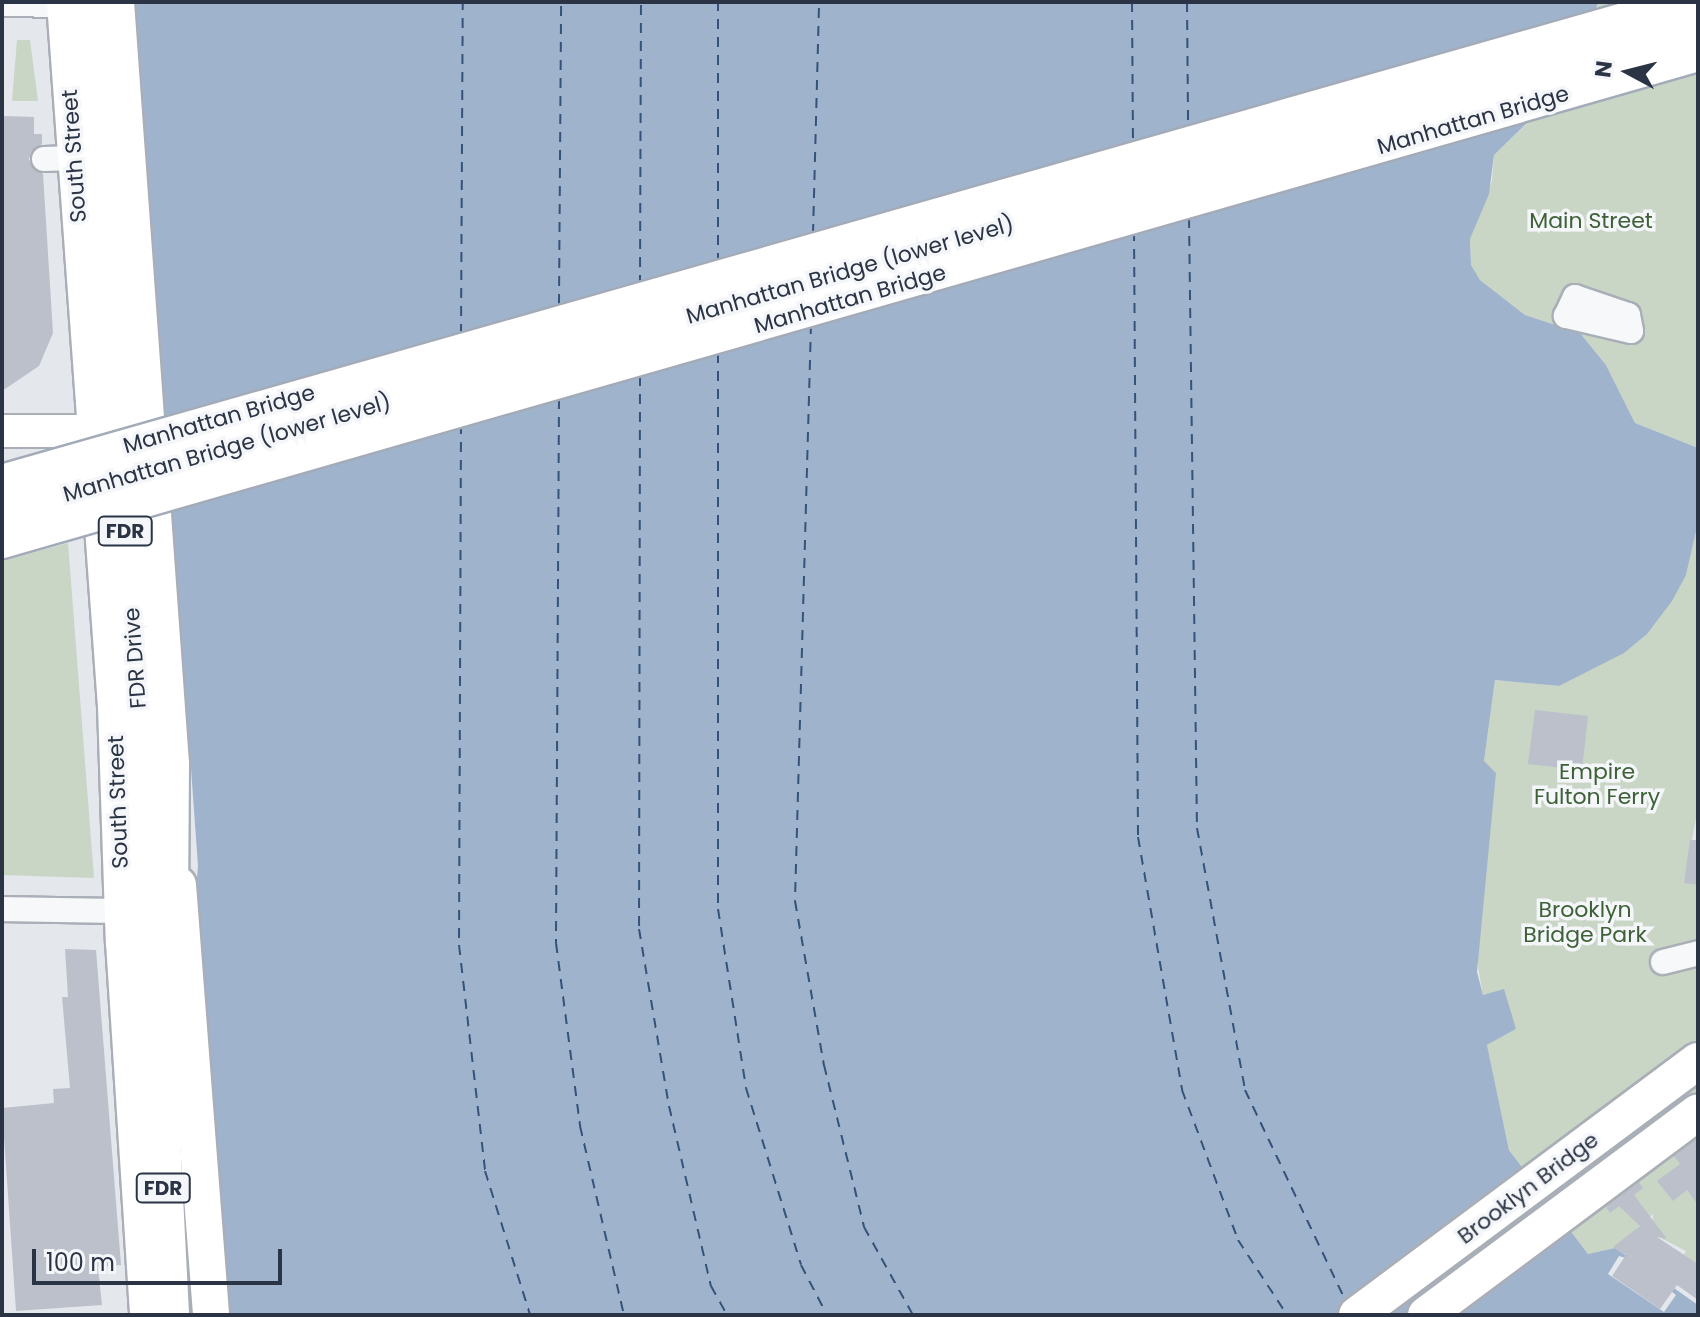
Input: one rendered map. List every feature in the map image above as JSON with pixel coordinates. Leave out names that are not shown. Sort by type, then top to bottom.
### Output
[{"type":"highway","name":"FDR Drive","points":[[116,2],[173,823],[170,958],[190,1315]]},
{"type":"highway","name":"FDR Drive","points":[[72,3],[145,803],[171,1315]]},
{"type":"highway","points":[[173,823],[211,1315]]},
{"type":"highway","name":"Brooklyn Bridge","points":[[1357,1315],[1698,1061]]},
{"type":"highway","name":"Brooklyn Bridge","points":[[1426,1315],[1698,1112]]},
{"type":"main road","name":"Manhattan Bridge","points":[[2,478],[1683,2]]},
{"type":"main road","name":"South Street","points":[[72,3],[59,159],[93,431],[114,706],[121,911],[146,1315]]},
{"type":"main road","name":"Manhattan Bridge (lower level)","points":[[2,513],[1698,26]]},
{"type":"main road","name":"Manhattan Bridge","points":[[2,542],[1698,55]]},
{"type":"main road","points":[[2,431],[93,431]]},
{"type":"main road","points":[[2,478],[96,475]]},
{"type":"street","points":[[2,4],[72,3]]},
{"type":"street","points":[[2,909],[121,911]]},
{"type":"street","points":[[1663,962],[1698,953]]},
{"type":"green space","name":"Main Street","points":[[1599,2],[1698,2],[1698,448],[1635,423],[1606,365],[1580,333],[1525,315],[1480,280],[1471,266],[1470,239],[1492,181],[1494,155],[1530,121],[1595,20]]},
{"type":"green space","points":[[17,40],[30,40],[38,101],[12,101]]},
{"type":"green space","name":"Brooklyn Bridge Park","points":[[1698,523],[1698,808],[1684,882],[1698,885],[1698,1264],[1684,1255],[1686,1251],[1653,1234],[1653,1214],[1615,1248],[1588,1254],[1509,1150],[1487,1045],[1516,1029],[1483,996],[1477,960],[1484,761],[1495,680],[1559,686],[1586,670],[1686,575]]},
{"type":"green space","points":[[68,543],[94,878],[2,875],[2,561]]},
{"type":"water","points":[[136,2],[1599,2],[1555,96],[1494,155],[1489,194],[1470,239],[1471,265],[1480,280],[1525,315],[1580,333],[1606,365],[1635,423],[1698,448],[1698,523],[1686,575],[1672,601],[1647,634],[1624,653],[1559,686],[1495,680],[1484,761],[1496,773],[1477,972],[1483,995],[1504,989],[1516,1029],[1487,1045],[1509,1150],[1588,1254],[1615,1248],[1633,1260],[1619,1256],[1608,1274],[1664,1312],[1676,1295],[1662,1284],[1664,1281],[1698,1305],[1698,1315],[223,1315],[193,927],[198,866]]},
{"type":"building","points":[[2,116],[34,117],[34,134],[42,134],[42,144],[31,151],[29,160],[43,174],[53,333],[39,366],[2,391]]},
{"type":"building","points":[[1535,710],[1588,716],[1582,770],[1528,764]]},
{"type":"building","points":[[1690,840],[1698,840],[1698,885],[1684,883]]},
{"type":"building","points":[[65,949],[96,950],[121,1265],[98,1267],[102,1305],[16,1311],[2,1108],[54,1103],[53,1089],[70,1088],[62,997],[68,997]]},
{"type":"building","points":[[1698,1138],[1698,1205],[1687,1190],[1673,1201],[1657,1181],[1680,1164],[1674,1156]]},
{"type":"building","points":[[1639,1182],[1643,1188],[1634,1195],[1667,1239],[1657,1237],[1698,1264],[1698,1300],[1677,1285],[1660,1309],[1612,1276],[1626,1255],[1613,1247],[1640,1226],[1619,1206],[1610,1213],[1606,1207]]},
{"type":"ferry route","points":[[461,334],[463,2]]},
{"type":"ferry route","points":[[559,304],[561,2]]},
{"type":"ferry route","points":[[640,285],[641,2]]},
{"type":"ferry route","points":[[718,2],[718,263]]},
{"type":"ferry route","points":[[813,234],[819,2]]},
{"type":"ferry route","points":[[1132,2],[1133,145]]},
{"type":"ferry route","points":[[1187,2],[1188,128]]},
{"type":"ferry route","points":[[1189,218],[1197,828],[1245,1090],[1345,1300]]},
{"type":"ferry route","points":[[1134,231],[1138,837],[1182,1090],[1238,1240],[1287,1315]]},
{"type":"ferry route","points":[[811,324],[795,901],[824,1065],[864,1227],[913,1315]]},
{"type":"ferry route","points":[[718,353],[718,909],[746,1088],[801,1265],[827,1315]]},
{"type":"ferry route","points":[[640,376],[639,929],[669,1106],[711,1286],[727,1315]]},
{"type":"ferry route","points":[[559,399],[556,943],[580,1126],[624,1315]]},
{"type":"ferry route","points":[[461,424],[459,945],[485,1171],[530,1315]]},
{"type":"railway","points":[[2,502],[1698,16]]},
{"type":"railway","points":[[2,536],[1698,48]]},
{"type":"railway","points":[[2,488],[652,303]]},
{"type":"park label","name":"Empire Fulton Ferry","points":[[1597,784]]}]
